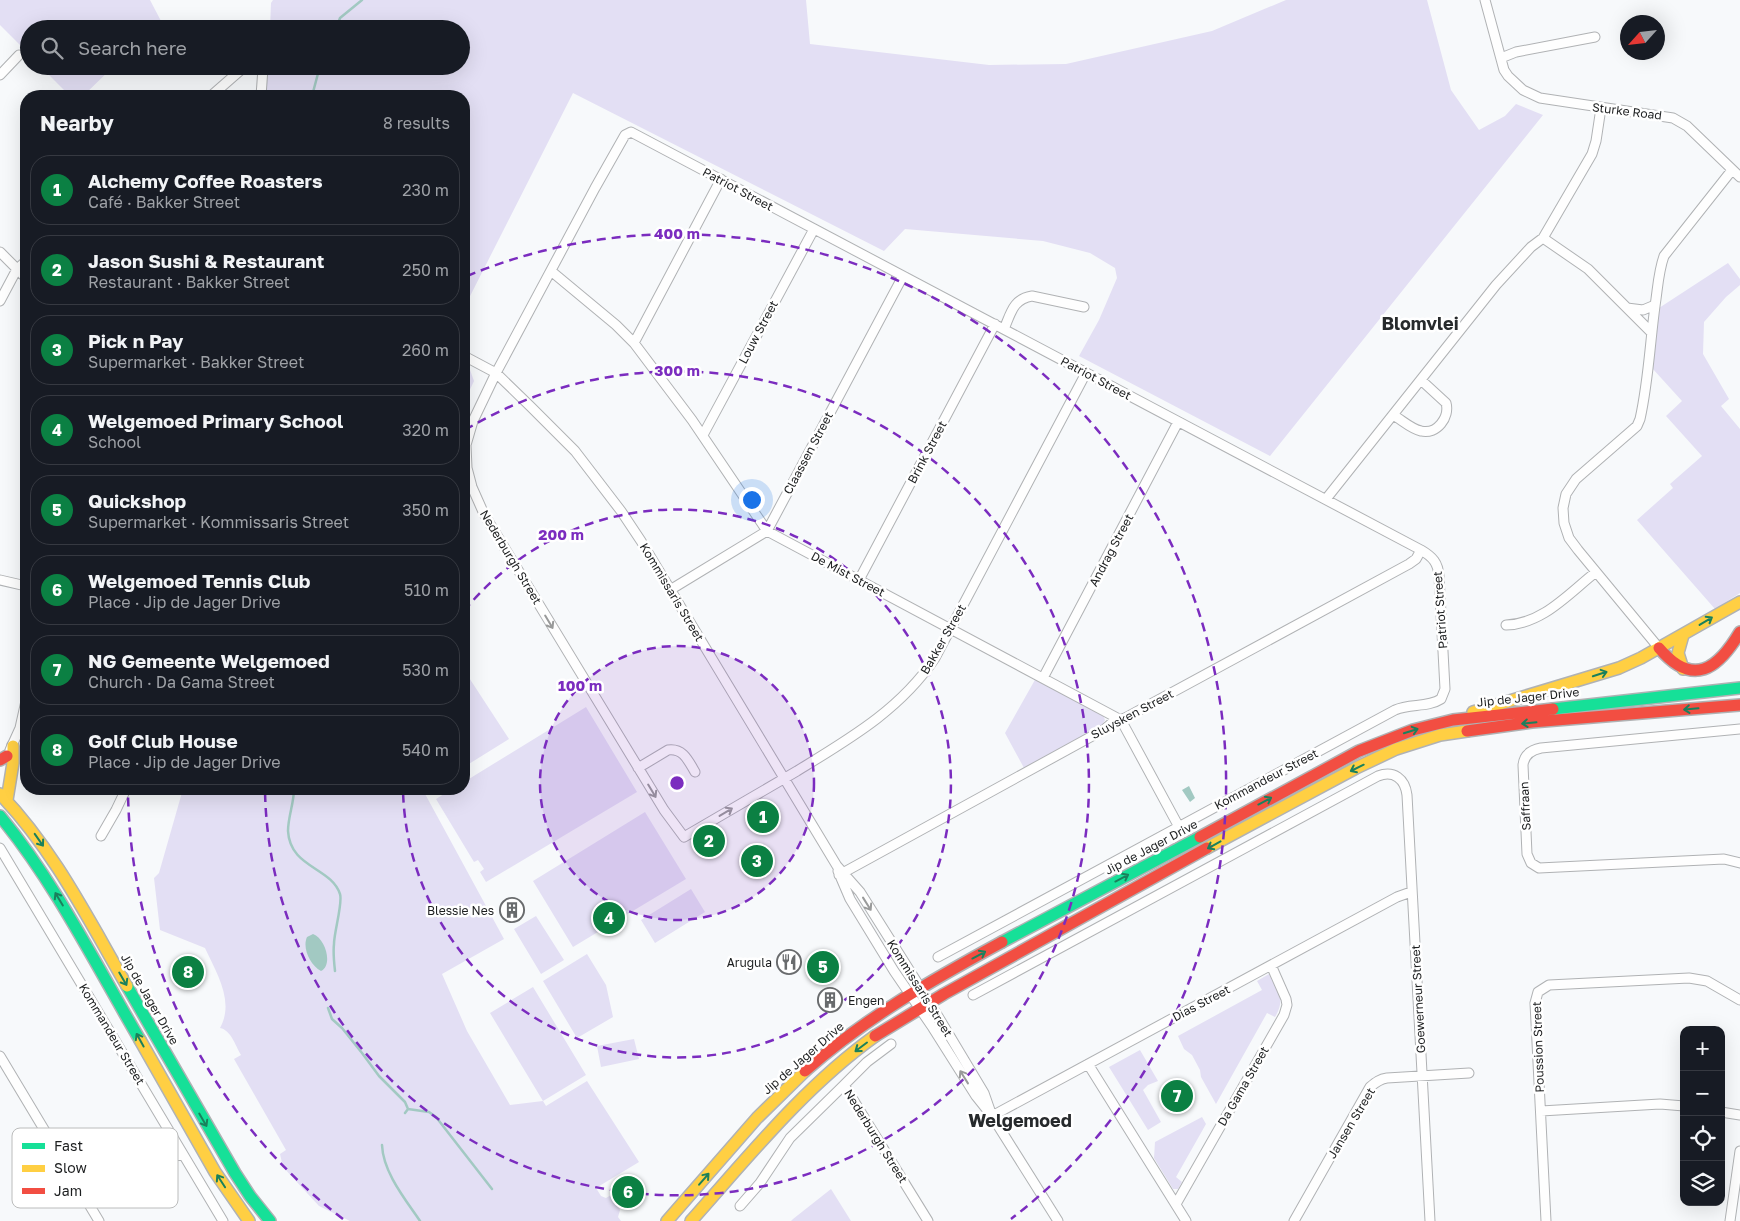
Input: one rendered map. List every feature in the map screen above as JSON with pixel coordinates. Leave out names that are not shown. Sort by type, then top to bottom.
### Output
[{"type":"main road","points":[[1453,720],[1510,700],[1620,668],[1740,602]]},
{"type":"main road","points":[[1659,648],[1664,655],[1683,669],[1698,670],[1714,665],[1723,657],[1740,632]]},
{"type":"main road","points":[[1683,635],[1678,653],[1683,669]]},
{"type":"main road","name":"Jip de Jager Drive","points":[[669,1219],[757,1118],[787,1088],[836,1044],[908,994],[1359,751],[1413,730],[1453,720],[1740,688]]},
{"type":"main road","name":"Jip de Jager Drive","points":[[760,1142],[798,1101],[835,1067],[874,1038],[930,1003],[1294,800],[1396,749],[1440,735],[1485,728],[1532,722],[1740,705]]},
{"type":"main road","points":[[3,797],[13,763],[13,746]]},
{"type":"main road","name":"Jip de Jager Drive","points":[[3,797],[37,836],[60,870],[234,1173],[270,1221]]},
{"type":"main road","points":[[0,816],[31,855],[55,893],[215,1172],[249,1221]]},
{"type":"main road","points":[[669,1219],[679,1218],[689,1213],[735,1161],[760,1142]]},
{"type":"main road","points":[[691,1221],[760,1142]]},
{"type":"street","points":[[1485,0],[1501,58],[1516,52],[1595,37]]},
{"type":"street","points":[[0,75],[19,55]]},
{"type":"street","name":"Sturke Road","points":[[1501,58],[1508,76],[1523,90],[1540,98],[1667,116],[1678,120],[1687,126],[1740,177]]},
{"type":"street","points":[[218,90],[235,75]]},
{"type":"street","points":[[261,90],[262,75]]},
{"type":"street","points":[[1326,499],[1496,285],[1531,247],[1544,238],[1592,154],[1601,108]]},
{"type":"street","name":"Patriot Street","points":[[631,132],[1422,550],[1434,559],[1439,571],[1445,689],[1440,699]]},
{"type":"street","name":"Nederburgh Street","points":[[470,430],[496,374],[595,188],[625,134],[631,132]]},
{"type":"street","points":[[1659,648],[1573,544],[1566,531],[1563,516],[1564,501],[1569,488],[1576,479],[1637,426],[1640,419],[1648,372],[1651,332],[1664,256],[1732,170]]},
{"type":"street","points":[[634,343],[721,180]]},
{"type":"street","name":"Louw Street","points":[[703,436],[814,229]]},
{"type":"street","points":[[1544,238],[1588,269],[1651,332]]},
{"type":"street","points":[[0,252],[20,272]]},
{"type":"street","points":[[0,301],[20,266]]},
{"type":"street","name":"De Mist Street","points":[[551,271],[616,325],[634,343],[703,436],[767,531],[1121,720]]},
{"type":"street","name":"Claassen Street","points":[[767,531],[903,276]]},
{"type":"street","points":[[1004,329],[1016,303],[1025,297],[1032,296],[1084,307]]},
{"type":"street","points":[[1627,308],[1643,310],[1655,305]]},
{"type":"street","name":"Brink Street","points":[[859,580],[995,324]]},
{"type":"street","name":"Kommissaris Street","points":[[470,359],[496,374],[525,400],[575,451],[632,527],[840,871],[850,899],[908,994],[933,1028],[976,1096],[992,1116],[1058,1221]]},
{"type":"street","name":"Bakker Street","points":[[684,837],[848,740],[876,720],[922,677],[950,629],[1086,373]]},
{"type":"street","points":[[1393,415],[1424,432],[1428,432],[1444,421],[1447,416],[1446,404],[1421,380]]},
{"type":"street","name":"Andrag Street","points":[[1043,678],[1178,422]]},
{"type":"street","name":"Nederburgh Street","points":[[470,479],[484,514],[664,810],[684,837]]},
{"type":"street","points":[[670,590],[767,531]]},
{"type":"street","name":"Sluysken Street","points":[[840,871],[1106,729],[1113,722],[1121,720],[1409,564],[1416,559],[1422,550]]},
{"type":"street","points":[[1506,625],[1522,624],[1540,616],[1596,572]]},
{"type":"street","points":[[0,580],[20,585]]},
{"type":"street","name":"Kommandeur Street","points":[[938,957],[1395,710],[1407,706],[1429,704],[1440,699]]},
{"type":"street","points":[[1121,720],[1179,827]]},
{"type":"street","points":[[2,760],[13,746],[20,728]]},
{"type":"street","name":"Saffraan","points":[[1740,729],[1540,748],[1529,753],[1523,761],[1527,854],[1532,863],[1539,868],[1724,859],[1740,864]]},
{"type":"street","points":[[638,768],[668,750],[674,749],[683,753],[695,772]]},
{"type":"street","name":"Goewerneur Street","points":[[973,995],[1378,776],[1387,774],[1401,778],[1406,786],[1407,795],[1430,1221]]},
{"type":"street","points":[[100,836],[123,795]]},
{"type":"street","name":"Kommandeur Street","points":[[0,848],[167,1128]]},
{"type":"street","name":"Kommissaris Street","points":[[840,871],[860,892],[930,1003],[984,1093],[992,1116]]},
{"type":"street","name":"Dias Street","points":[[992,1116],[1397,897],[1411,892]]},
{"type":"street","name":"Da Gama Street","points":[[1176,1204],[1284,1015],[1287,1005],[1286,999],[1271,965]]},
{"type":"street","name":"Poussion Street","points":[[1546,1221],[1535,1003],[1538,992],[1549,985],[1695,978],[1714,984],[1740,1000]]},
{"type":"street","points":[[844,1085],[867,1062],[891,1044]]},
{"type":"street","points":[[0,1056],[43,1128]]},
{"type":"street","points":[[1088,1064],[1186,1221]]},
{"type":"street","name":"Jansen Street","points":[[1294,1221],[1370,1088],[1380,1079],[1469,1073]]},
{"type":"street","name":"Nederburgh Street","points":[[740,1206],[760,1183],[790,1138],[844,1085],[928,1221]]},
{"type":"street","points":[[1540,1112],[1660,1104],[1680,1106]]},
{"type":"street","points":[[1725,1113],[1740,1115]]},
{"type":"street","name":"Kommandeur Street","points":[[178,1146],[224,1221]]},
{"type":"street","points":[[1730,1221],[1740,1151]]},
{"type":"street","points":[[178,1155],[183,1154]]},
{"type":"street","points":[[90,1208],[98,1221]]},
{"type":"shaded area","points":[[0,0],[150,0],[160,20],[20,20],[20,45],[0,25]]},
{"type":"shaded area","points":[[273,0],[806,0],[810,44],[989,65],[1066,64],[1212,31],[1286,0],[1427,0],[1451,90],[1479,130],[1505,116],[1516,104],[1543,115],[1270,456],[1079,356],[1099,320],[1117,278],[1115,268],[1090,253],[1043,241],[905,229],[884,251],[573,93],[470,296],[470,90],[266,90],[268,75],[470,75],[470,20],[270,20],[271,3]]},
{"type":"shaded area","points":[[49,75],[105,75],[89,90],[64,90]]},
{"type":"shaded area","points":[[1728,263],[1740,279],[1740,285],[1726,297],[1704,322],[1703,354],[1729,399],[1721,406],[1740,429],[1740,593],[1715,609],[1637,520],[1673,488],[1670,484],[1702,456],[1666,416],[1682,401],[1652,368],[1659,308]]},
{"type":"shaded area","points":[[470,370],[474,381],[470,389]]},
{"type":"shaded area","points":[[1036,678],[1103,715],[1105,720],[1101,727],[1024,768],[1005,733]]},
{"type":"shaded area","points":[[470,679],[509,739],[470,763]]},
{"type":"shaded area","points":[[586,707],[637,792],[486,882],[480,872],[484,869],[478,860],[474,862],[436,799],[442,795],[470,795],[470,778]]},
{"type":"shaded area","points":[[1189,786],[1195,798],[1190,802],[1182,790]]},
{"type":"shaded area","points":[[181,795],[426,795],[504,939],[442,974],[467,1031],[510,1105],[543,1101],[546,1106],[587,1081],[639,1162],[596,1188],[601,1196],[606,1198],[611,1195],[620,1210],[618,1217],[621,1221],[350,1221],[319,1206],[283,1167],[280,1154],[286,1150],[234,1059],[241,1055],[235,1043],[224,1029],[220,1028],[226,1007],[225,997],[219,977],[205,948],[160,930],[154,878],[159,873]]},
{"type":"shaded area","points":[[645,812],[686,879],[573,947],[533,881]]},
{"type":"shaded area","points":[[691,889],[705,912],[655,943],[641,920]]},
{"type":"shaded area","points":[[536,916],[564,960],[541,974],[514,929]]},
{"type":"shaded area","points":[[313,934],[321,941],[326,952],[327,963],[321,971],[310,961],[306,951],[307,937]]},
{"type":"shaded area","points":[[587,954],[606,985],[613,1017],[577,1038],[543,981]]},
{"type":"shaded area","points":[[1269,974],[1280,995],[1278,1010],[1275,1017],[1267,1013],[1216,1104],[1201,1077],[1200,1070],[1192,1055],[1184,1049],[1178,1036],[1262,990],[1257,981]]},
{"type":"shaded area","points":[[533,987],[586,1075],[543,1101],[490,1013]]},
{"type":"shaded area","points":[[634,1039],[639,1059],[601,1067],[597,1046]]},
{"type":"shaded area","points":[[1140,1050],[1158,1081],[1148,1085],[1143,1090],[1161,1122],[1148,1130],[1109,1067]]},
{"type":"shaded area","points":[[1202,1117],[1206,1124],[1176,1177],[1182,1182],[1178,1189],[1173,1189],[1154,1158],[1155,1142]]},
{"type":"shaded area","points":[[831,1189],[851,1221],[791,1221],[793,1219]]},
{"type":"waterway","points":[[339,20],[362,0]]},
{"type":"waterway","points":[[314,90],[318,75]]},
{"type":"waterway","points":[[293,795],[288,826],[290,843],[303,860],[335,885],[341,898],[334,939],[335,971]]},
{"type":"waterway","points":[[328,1008],[332,1019],[342,1028],[379,1076],[405,1102],[408,1109],[405,1113]]},
{"type":"waterway","points":[[408,1109],[429,1112],[436,1117],[492,1189]]},
{"type":"waterway","points":[[382,1145],[386,1165],[420,1221]]},
{"type":"traffic: fast","points":[[1553,709],[1740,688]]},
{"type":"traffic: fast","points":[[0,816],[57,897],[140,1040]]},
{"type":"traffic: fast","points":[[1002,942],[1200,837]]},
{"type":"traffic: fast","points":[[127,986],[235,1173],[270,1221]]},
{"type":"traffic: slow","points":[[1473,712],[1619,668],[1641,658],[1740,602]]},
{"type":"traffic: slow","points":[[1683,635],[1678,653],[1683,669]]},
{"type":"traffic: slow","points":[[1207,848],[1356,768],[1396,749],[1440,735],[1467,731]]},
{"type":"traffic: slow","points":[[7,800],[13,763],[13,746]]},
{"type":"traffic: slow","points":[[0,794],[37,838],[54,862],[127,986]]},
{"type":"traffic: slow","points":[[691,1221],[778,1123],[824,1077],[875,1036]]},
{"type":"traffic: slow","points":[[140,1040],[215,1172],[249,1221]]},
{"type":"traffic: slow","points":[[667,1221],[757,1118],[805,1071]]},
{"type":"traffic: jam","points":[[1659,648],[1671,660],[1683,668],[1704,669],[1714,664],[1723,656],[1740,632]]},
{"type":"traffic: jam","points":[[1467,731],[1532,722],[1740,705]]},
{"type":"traffic: jam","points":[[1200,837],[1359,751],[1413,730],[1453,720],[1553,709]]},
{"type":"traffic: jam","points":[[0,760],[7,756]]},
{"type":"traffic: jam","points":[[875,1036],[944,994],[1207,848]]},
{"type":"traffic: jam","points":[[805,1071],[875,1017],[1002,942]]},
{"type":"place","name":"Alchemy Coffee Roasters","points":[[763,817]]},
{"type":"place","name":"Jason Sushi & Restaurant","points":[[709,841]]},
{"type":"place","name":"Pick n Pay","points":[[757,861]]},
{"type":"place","name":"Blessie Nes","points":[[512,910]]},
{"type":"place","name":"Welgemoed Primary School","points":[[609,918]]},
{"type":"place","name":"Arugula","points":[[789,962]]},
{"type":"place","name":"Quickshop","points":[[823,967]]},
{"type":"place","name":"Golf Club House","points":[[188,972]]},
{"type":"place","name":"Engen","points":[[830,1000]]},
{"type":"place","name":"NG Gemeente Welgemoed","points":[[1177,1096]]},
{"type":"place","name":"Welgemoed Tennis Club","points":[[628,1192]]},
{"type":"district","name":"Blomvlei","points":[[1420,323]]},
{"type":"district","name":"Welgemoed","points":[[1020,1120]]}]
